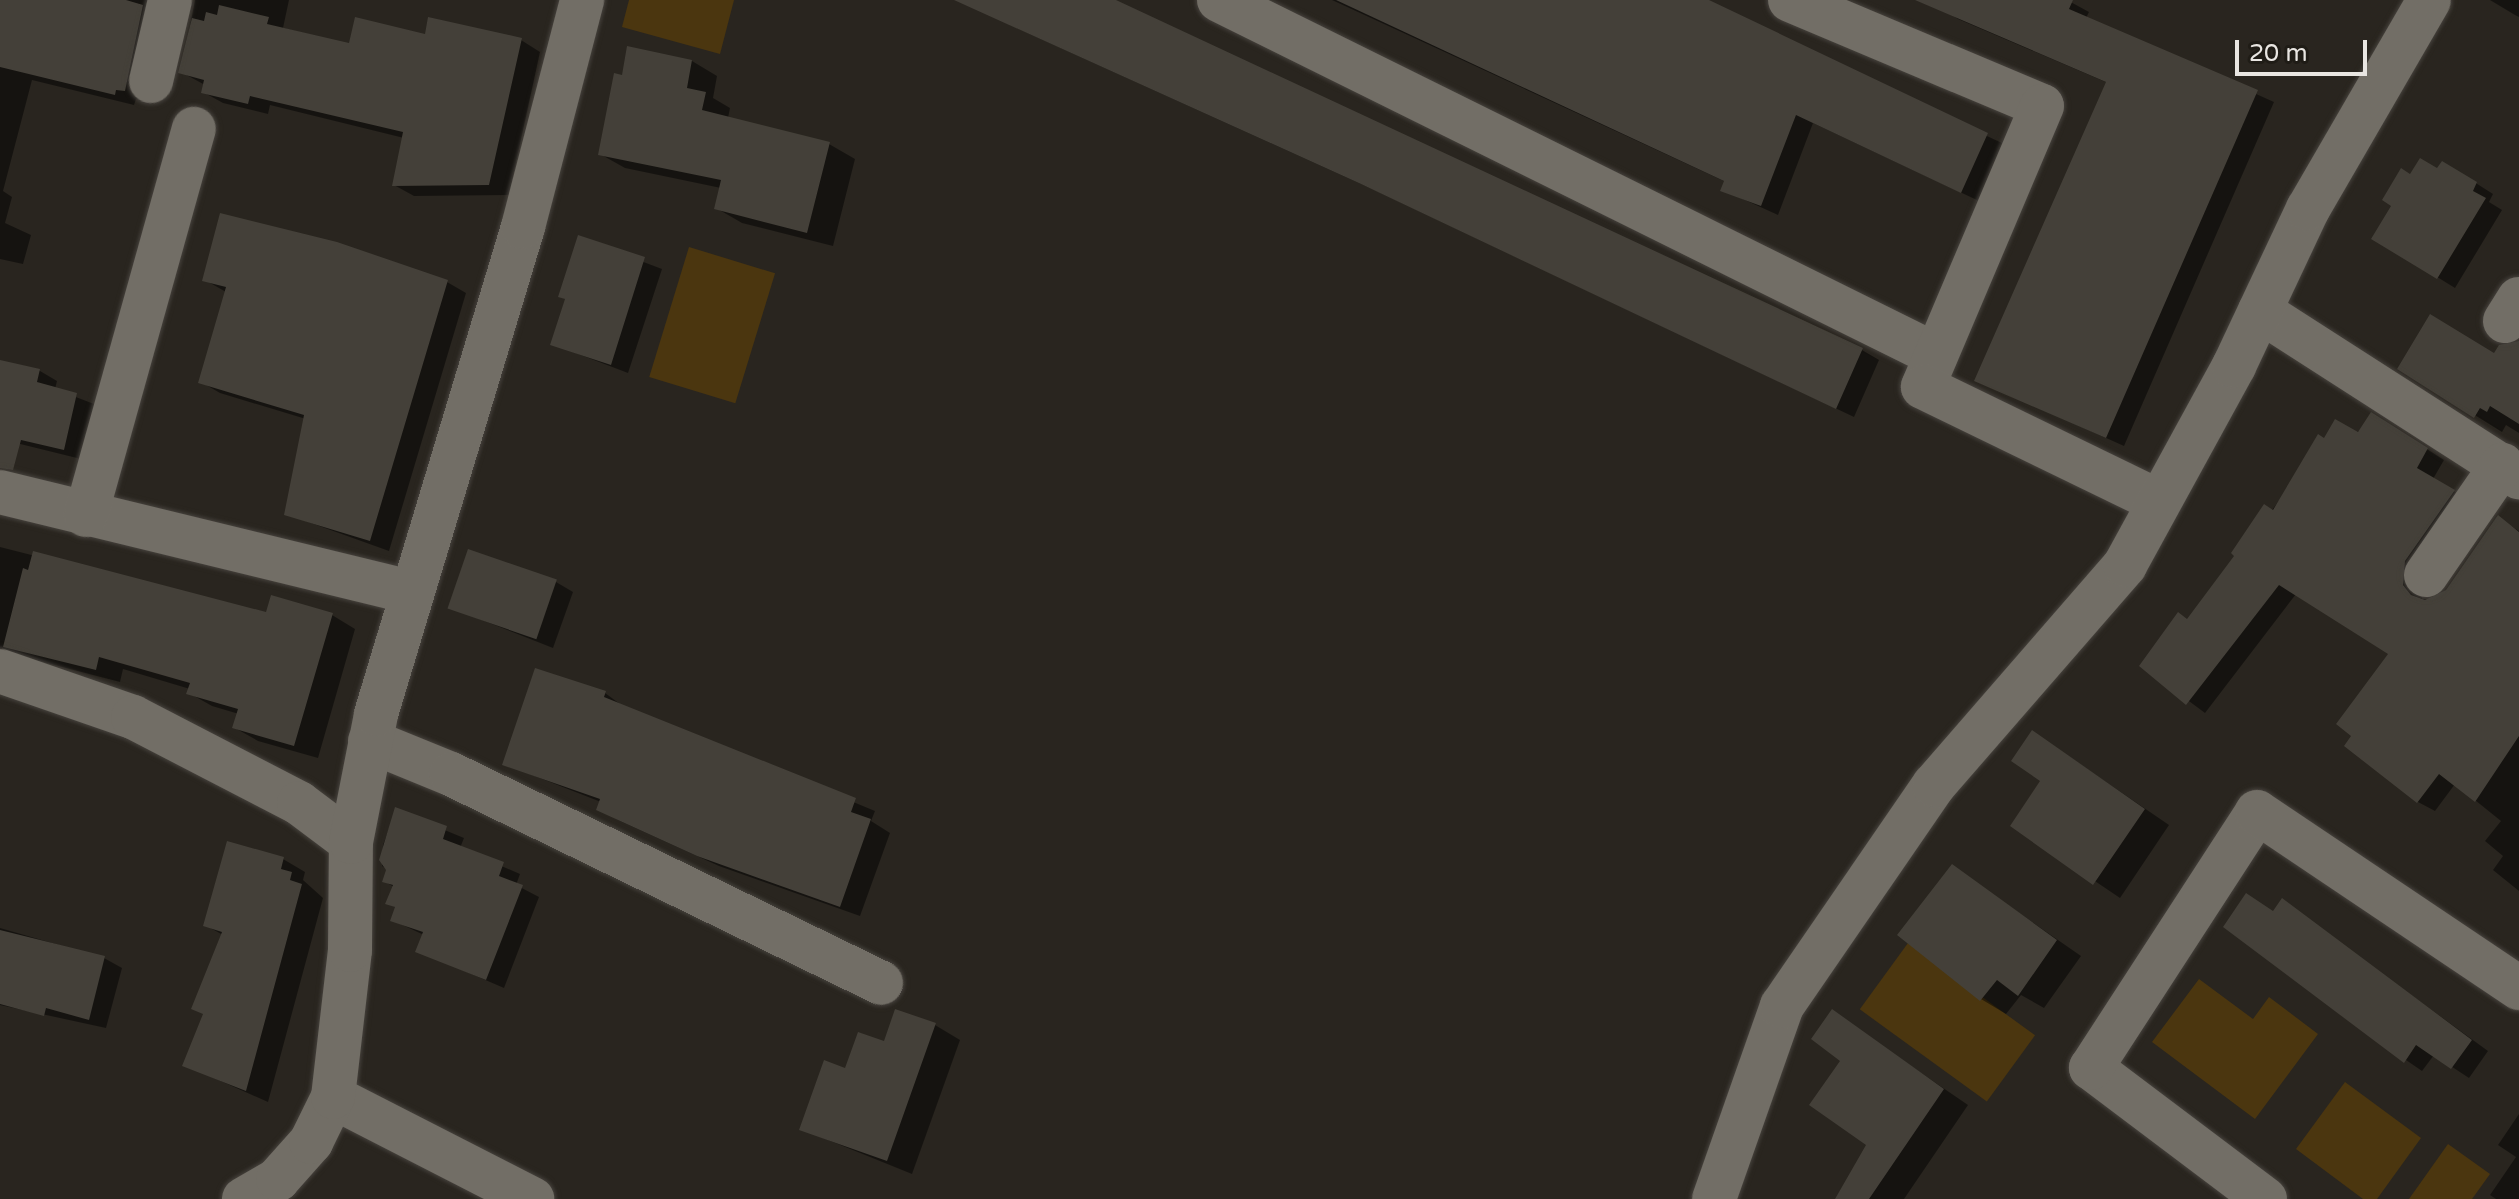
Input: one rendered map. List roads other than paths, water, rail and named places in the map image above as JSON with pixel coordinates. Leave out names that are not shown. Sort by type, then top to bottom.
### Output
[{"type":"street","points":[[151,81],[170,0]]},
{"type":"street","points":[[244,1199],[278,1179],[311,1142],[333,1097],[350,950],[351,842],[370,741],[410,592],[523,227],[582,0]]},
{"type":"street","points":[[1219,0],[1936,355]]},
{"type":"street","points":[[1790,0],[2042,106],[1923,387],[2158,501]]},
{"type":"street","points":[[1714,1199],[1782,1006],[1934,785],[2125,565],[2260,311],[2308,209],[2429,0]]},
{"type":"street","points":[[86,515],[194,129]]},
{"type":"street","points":[[2260,311],[2510,471],[2426,575]]},
{"type":"street","points":[[0,492],[410,592]]},
{"type":"street","points":[[0,671],[133,717],[299,803],[351,842]]},
{"type":"street","points":[[370,741],[451,774],[881,983]]},
{"type":"street","points":[[2253,1195],[2091,1068],[2257,812],[2519,988]]},
{"type":"street","points":[[333,1097],[532,1199]]}]
